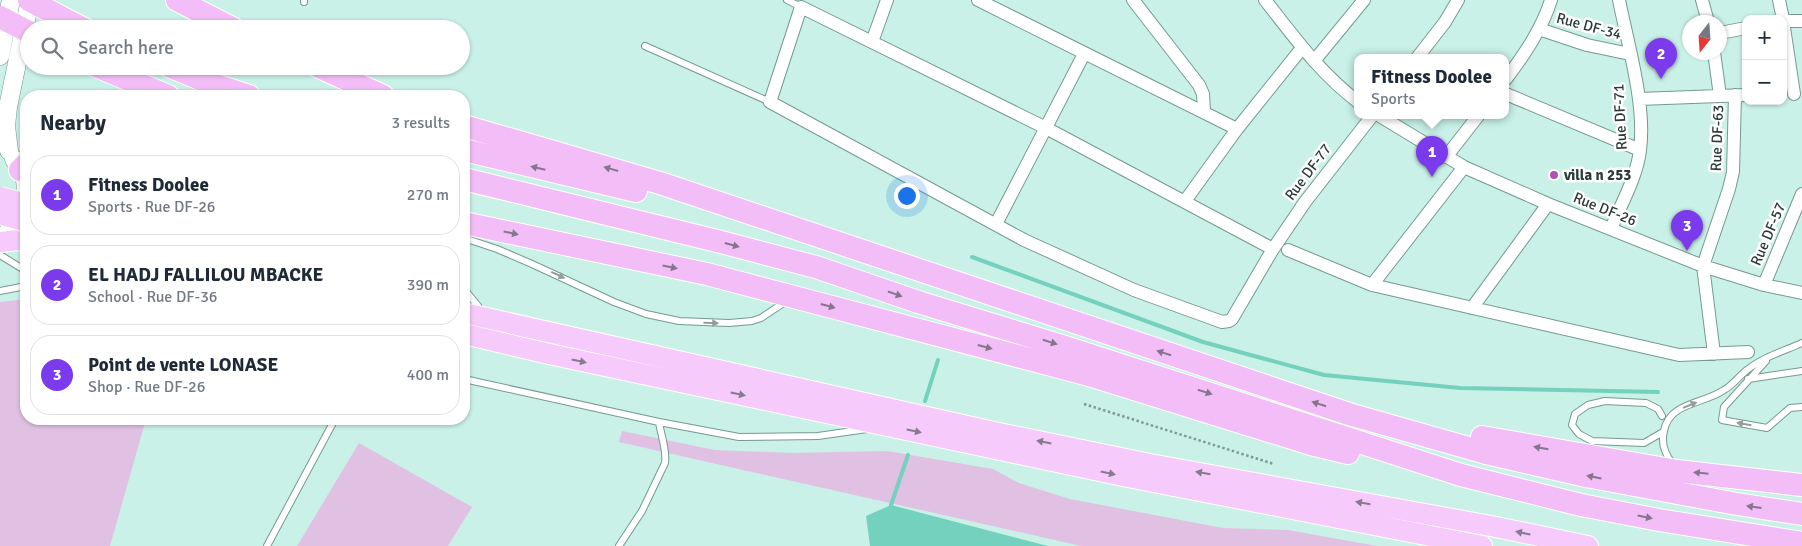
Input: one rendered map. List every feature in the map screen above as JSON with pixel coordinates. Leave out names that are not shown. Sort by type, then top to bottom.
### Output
[{"type":"highway","points":[[30,0],[67,20]]},
{"type":"highway","points":[[176,0],[216,20]]},
{"type":"highway","points":[[0,16],[20,27]]},
{"type":"highway","points":[[118,75],[154,90]]},
{"type":"highway","points":[[190,75],[230,90]]},
{"type":"highway","points":[[336,75],[370,90]]},
{"type":"highway","points":[[470,128],[660,183],[1349,414],[1486,453],[1586,476],[1802,514]]},
{"type":"highway","points":[[470,151],[823,239]]},
{"type":"highway","points":[[470,180],[816,267],[918,302],[1071,349],[1461,475],[1562,500],[1640,516],[1802,543]]},
{"type":"highway","points":[[0,197],[20,202]]},
{"type":"highway","points":[[0,214],[20,220]]},
{"type":"highway","points":[[470,224],[706,274],[794,296],[1089,375],[1311,444],[1385,463],[1461,475]]},
{"type":"highway","points":[[0,241],[20,240]]},
{"type":"highway","points":[[470,308],[554,333],[1014,436],[1150,464],[1491,526],[1588,546]]},
{"type":"highway","points":[[470,335],[549,354],[1123,476],[1482,546]]},
{"type":"highway","points":[[470,348],[549,354]]},
{"type":"highway","points":[[1349,414],[1677,471],[1802,485]]},
{"type":"main road","points":[[0,56],[11,0]]},
{"type":"main road","points":[[26,20],[30,0]]},
{"type":"main road","points":[[18,164],[6,126],[7,112],[20,49]]},
{"type":"main road","points":[[0,241],[10,231],[20,210]]},
{"type":"street","points":[[872,42],[887,0]]},
{"type":"street","points":[[1133,0],[1199,85],[1204,112]]},
{"type":"street","points":[[1265,0],[1314,62],[1354,99]]},
{"type":"street","points":[[1314,62],[1364,0]]},
{"type":"street","points":[[1420,54],[1446,22],[1458,0]]},
{"type":"street","points":[[1509,74],[1547,14],[1551,0]]},
{"type":"street","name":"Rue DF-71","points":[[1611,229],[1637,166],[1640,150],[1639,98],[1619,0]]},
{"type":"street","points":[[1702,0],[1706,15]]},
{"type":"street","points":[[1779,0],[1782,15]]},
{"type":"street","points":[[985,2],[1084,54],[1237,129]]},
{"type":"street","points":[[1084,54],[1046,128],[996,224],[770,102],[801,7],[1046,128],[1272,249]]},
{"type":"street","points":[[1787,20],[1802,21]]},
{"type":"street","name":"Rue DF-34","points":[[1538,29],[1587,45],[1630,54]]},
{"type":"street","points":[[1727,32],[1742,29]]},
{"type":"street","points":[[1185,201],[1237,129],[1302,48]]},
{"type":"street","points":[[1787,50],[1793,94]]},
{"type":"street","points":[[1715,60],[1720,96]]},
{"type":"street","points":[[1509,95],[1640,150]]},
{"type":"street","points":[[1639,98],[1740,95]]},
{"type":"street","name":"Rue DF-63","points":[[1703,266],[1733,172],[1740,95]]},
{"type":"street","name":"Rue DF-77","points":[[996,224],[1024,240],[1134,290],[1226,322],[1232,319],[1272,249],[1305,202],[1370,119]]},
{"type":"street","name":"Rue DF-26","points":[[1385,119],[1464,167],[1548,204],[1703,266],[1764,285],[1802,293]]},
{"type":"street","points":[[1446,156],[1476,119]]},
{"type":"street","points":[[1372,285],[1464,167]]},
{"type":"street","name":"Rue DF-57","points":[[1764,285],[1802,194]]},
{"type":"street","points":[[1472,308],[1548,204]]},
{"type":"street","points":[[1288,250],[1372,285],[1679,355],[1748,352]]},
{"type":"street","points":[[1703,266],[1714,354]]},
{"type":"lane","points":[[787,0],[801,7]]},
{"type":"lane","points":[[645,46],[770,102]]},
{"type":"lane","points":[[470,240],[532,264],[614,302],[646,314],[679,321],[729,323],[752,321],[761,318],[794,296]]},
{"type":"lane","points":[[0,255],[20,267]]},
{"type":"lane","points":[[0,290],[20,287]]},
{"type":"lane","points":[[1677,471],[1666,455],[1662,440],[1668,418],[1676,411],[1721,392],[1735,382],[1746,370],[1802,342]]},
{"type":"lane","points":[[1771,356],[1724,407],[1722,420],[1767,428],[1790,408],[1802,407]]},
{"type":"lane","points":[[1735,382],[1802,371]]},
{"type":"lane","points":[[470,380],[660,422],[739,436],[818,436],[888,426]]},
{"type":"lane","points":[[1662,416],[1658,408],[1646,403],[1605,401],[1588,404],[1574,414],[1572,425],[1579,434],[1592,441],[1644,443],[1663,432]]},
{"type":"lane","points":[[619,546],[642,511],[665,463],[666,455],[660,422]]},
{"type":"lane","points":[[267,546],[332,425]]},
{"type":"path","points":[[1084,404],[1274,464]]},
{"type":"shaded area","points":[[20,300],[20,425],[144,425],[110,546],[0,546],[0,302]]},
{"type":"shaded area","points":[[622,431],[715,450],[792,453],[887,451],[993,469],[1019,483],[1070,499],[1223,528],[1288,530],[1377,546],[1081,546],[619,442]]},
{"type":"shaded area","points":[[359,443],[472,507],[448,546],[297,546]]},
{"type":"shaded area","points":[[891,505],[1048,546],[870,546],[866,516]]},
{"type":"waterway","points":[[972,257],[1203,342],[1324,375],[1460,388],[1658,392]]},
{"type":"waterway","points":[[925,401],[938,360]]},
{"type":"waterway","points":[[891,505],[908,455]]},
{"type":"place","name":"EL HADJ FALLILOU MBACKE","points":[[1661,79]]},
{"type":"place","name":"villa n 253","points":[[1554,175]]},
{"type":"place","name":"Fitness Doolee","points":[[1432,177]]},
{"type":"place","name":"Point de vente LONASE","points":[[1687,251]]}]
